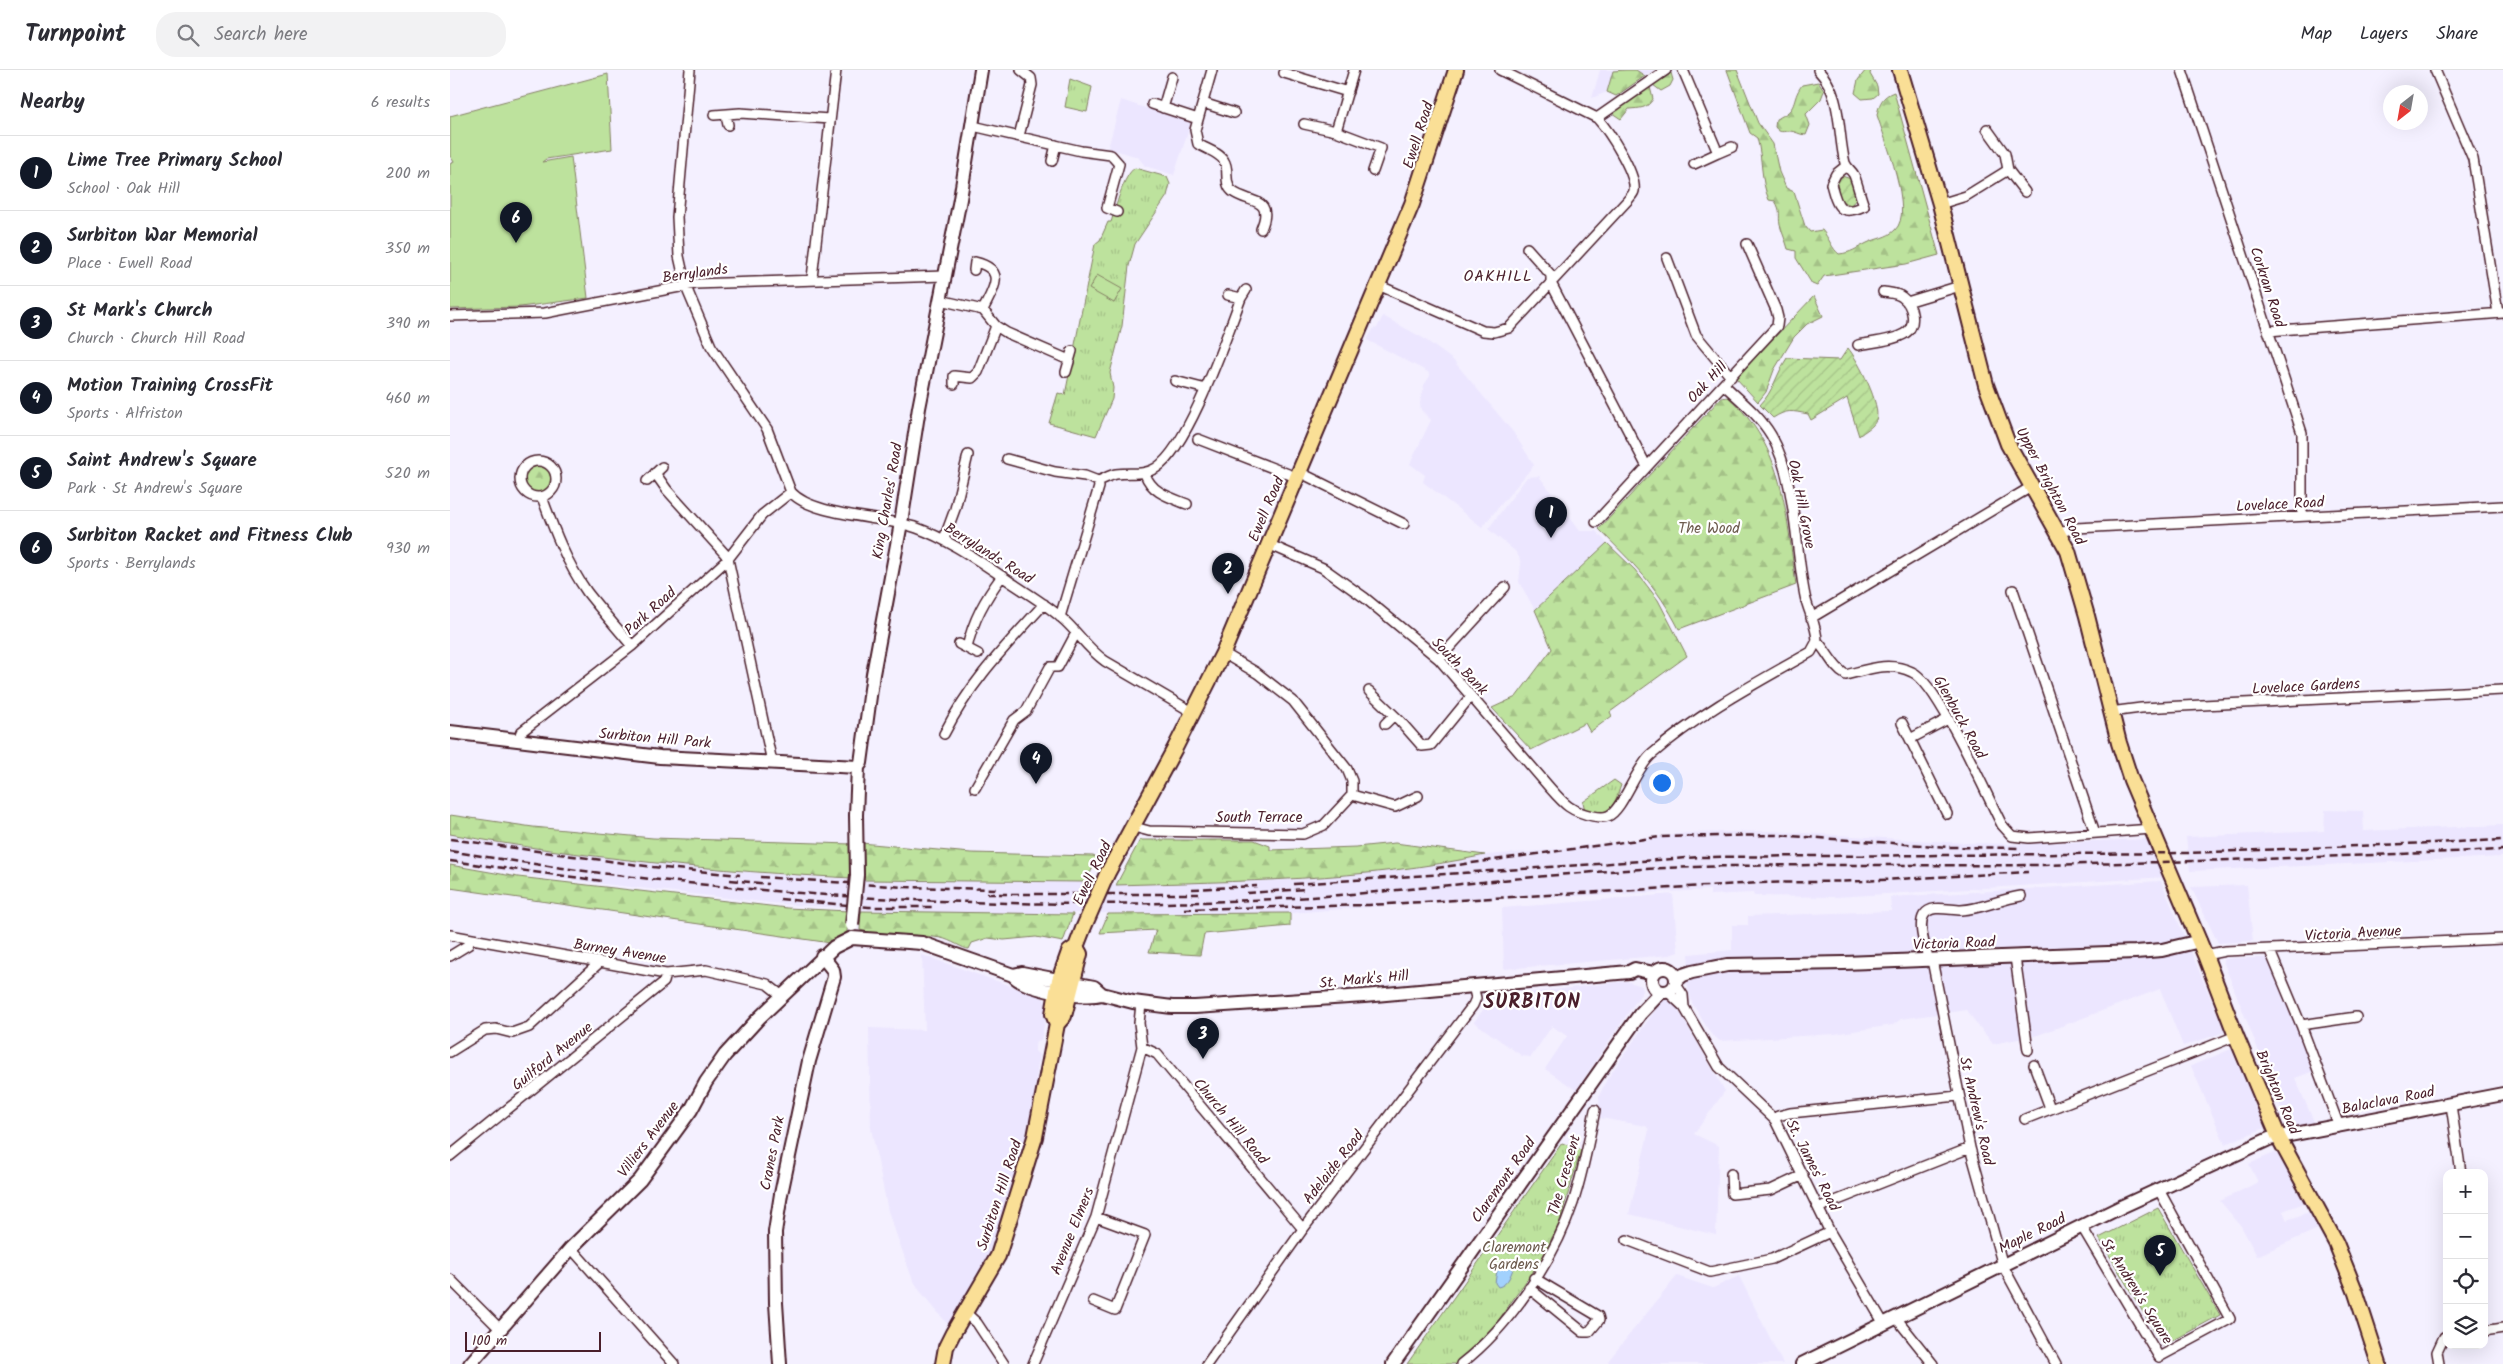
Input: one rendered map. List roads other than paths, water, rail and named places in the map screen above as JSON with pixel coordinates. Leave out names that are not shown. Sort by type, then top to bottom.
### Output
[{"type":"main road","name":"Ewell Road","points":[[1065,987],[1069,952],[1076,947],[1107,874],[1134,827],[1223,653],[1423,174],[1456,70]]},
{"type":"main road","name":"Upper Brighton Road","points":[[1900,70],[1940,204],[1990,398],[2008,444],[2031,487],[2059,532],[2075,570],[2110,712],[2124,760],[2152,829]]},
{"type":"main road","name":"Brighton Road","points":[[2152,829],[2206,954],[2236,1036],[2279,1138],[2336,1243],[2356,1293],[2379,1364]]},
{"type":"main road","name":"Surbiton Hill Road","points":[[943,1364],[946,1347],[998,1256],[1035,1137],[1057,1024],[1064,1016],[1065,987]]},
{"type":"street","points":[[690,70],[677,218],[679,256],[686,287],[711,346],[767,429],[791,492]]},
{"type":"street","points":[[812,278],[836,70]]},
{"type":"street","name":"King Charles' Road","points":[[852,932],[857,875],[856,815],[858,767],[861,763],[861,750],[919,408],[973,126],[981,70]]},
{"type":"street","points":[[1019,136],[1032,85],[1031,78],[1021,70]]},
{"type":"street","points":[[1212,70],[1195,130],[1198,144],[1221,156],[1226,162],[1228,185],[1232,191],[1263,206],[1266,215],[1261,229]]},
{"type":"street","points":[[1336,131],[1354,70]]},
{"type":"street","points":[[1378,285],[1483,331],[1494,332],[1509,328],[1627,201],[1634,191],[1631,174],[1625,160],[1597,118],[1500,70]]},
{"type":"street","points":[[1597,118],[1666,70]]},
{"type":"street","points":[[1683,70],[1718,153]]},
{"type":"street","points":[[1818,70],[1826,80],[1834,98],[1839,117],[1846,166],[1854,176],[1864,206],[1853,211],[1844,211],[1840,208],[1832,184],[1836,174],[1846,166]]},
{"type":"street","name":"Corkran Road","points":[[2182,70],[2302,432],[2302,516]]},
{"type":"street","points":[[2268,331],[2500,313],[2473,160],[2434,70]]},
{"type":"street","points":[[1284,73],[1348,92]]},
{"type":"street","points":[[1163,108],[1172,77]]},
{"type":"street","points":[[1203,103],[1234,113]]},
{"type":"street","points":[[1152,104],[1198,119]]},
{"type":"street","points":[[714,115],[740,113],[830,119]]},
{"type":"street","points":[[726,115],[728,125]]},
{"type":"street","points":[[1304,124],[1336,131],[1381,148],[1373,171]]},
{"type":"street","points":[[973,126],[1056,145],[1111,155],[1119,164],[1107,208],[1117,212]]},
{"type":"street","points":[[1987,129],[2005,154],[2008,170],[2025,192]]},
{"type":"street","points":[[1052,161],[1056,145]]},
{"type":"street","points":[[1694,164],[1732,147]]},
{"type":"street","points":[[1940,204],[1966,196],[2008,170]]},
{"type":"street","name":"Oak Hill","points":[[1596,522],[1777,326],[1778,318],[1747,244]]},
{"type":"street","points":[[1527,248],[1550,275],[1551,283],[1647,467]]},
{"type":"street","points":[[1667,258],[1696,335],[1730,377]]},
{"type":"street","points":[[975,263],[988,265],[995,272],[996,283],[983,310]]},
{"type":"street","name":"Berrylands","points":[[450,316],[545,313],[727,281],[751,282],[812,278],[944,276]]},
{"type":"street","points":[[1907,302],[1960,286]]},
{"type":"street","points":[[1007,459],[1054,472],[1085,476],[1098,481],[1114,474],[1144,474],[1158,467],[1174,450],[1206,389],[1241,298],[1246,290]]},
{"type":"street","points":[[1858,345],[1900,336],[1908,331],[1913,320],[1907,302],[1901,296],[1883,292]]},
{"type":"street","points":[[1228,295],[1241,298]]},
{"type":"street","points":[[940,300],[983,310],[996,326],[1040,349],[1071,356],[1066,372]]},
{"type":"street","points":[[954,377],[972,378],[978,372],[996,326]]},
{"type":"street","points":[[1174,381],[1206,389]]},
{"type":"street","name":"Oak Hill Grove","points":[[1724,384],[1751,410],[1771,435],[1780,458],[1789,489],[1805,596],[1817,641]]},
{"type":"street","points":[[1198,439],[1298,475],[1404,524]]},
{"type":"street","points":[[944,539],[955,509],[968,455]]},
{"type":"street","points":[[536,460],[550,465],[557,479],[554,488],[542,497],[531,496],[520,484],[523,468],[536,460]]},
{"type":"street","points":[[648,481],[659,470],[667,490],[728,559],[772,762]]},
{"type":"street","points":[[1144,474],[1148,484],[1159,493],[1187,504]]},
{"type":"street","points":[[1060,617],[1099,487],[1098,481]]},
{"type":"street","points":[[1811,618],[2031,487]]},
{"type":"street","name":"Berrylands Road","points":[[791,492],[798,499],[822,509],[901,523],[944,539],[1044,604],[1060,617],[1105,662],[1194,712]]},
{"type":"street","name":"Park Road","points":[[518,741],[519,735],[526,728],[632,646],[728,559],[762,514],[791,492]]},
{"type":"street","points":[[542,497],[558,541],[575,572],[588,592],[632,646]]},
{"type":"street","name":"Lovelace Road","points":[[2059,532],[2076,528],[2503,506]]},
{"type":"street","name":"South Bank","points":[[1268,544],[1323,568],[1365,598],[1439,659],[1567,806],[1575,812],[1601,818],[1609,816],[1615,811],[1643,762],[1652,753],[1715,708],[1811,652],[1817,641]]},
{"type":"street","points":[[978,654],[963,646],[985,598],[1002,576]]},
{"type":"street","points":[[1439,659],[1505,587]]},
{"type":"street","points":[[2013,590],[2095,832]]},
{"type":"street","points":[[944,734],[960,702],[979,676],[1044,604]]},
{"type":"street","points":[[975,788],[990,771],[1014,720],[1026,711],[1050,667],[1058,666],[1076,633]]},
{"type":"street","name":"Glenbuck Road","points":[[1817,641],[1827,651],[1838,671],[1846,675],[1874,666],[1889,666],[1912,671],[1920,676],[1948,719],[2007,832],[2012,836],[2023,838],[2152,829]]},
{"type":"street","points":[[1223,653],[1257,673],[1294,701],[1346,770],[1352,781],[1352,795],[1395,807],[1418,796]]},
{"type":"street","name":"Lovelace Gardens","points":[[2110,712],[2141,708],[2503,690]]},
{"type":"street","points":[[1369,691],[1422,746],[1427,747],[1431,746],[1471,696]]},
{"type":"street","points":[[1385,724],[1393,716]]},
{"type":"street","points":[[1910,739],[1948,719]]},
{"type":"street","points":[[1902,723],[1937,803],[1947,814]]},
{"type":"street","name":"Surbiton Hill Park","points":[[450,732],[660,758],[858,767]]},
{"type":"street","name":"South Terrace","points":[[1134,827],[1149,831],[1303,834],[1324,825],[1352,795]]},
{"type":"street","name":"St Andrew's Road","points":[[2021,896],[1977,908],[1931,908],[1924,914],[1922,921],[1970,1148],[2003,1266],[2056,1364]]},
{"type":"street","name":"Villiers Avenue","points":[[473,1363],[500,1329],[571,1248],[640,1180],[691,1110],[706,1082],[725,1054],[781,995],[822,956],[852,932]]},
{"type":"street","name":"St. Mark's Hill","points":[[852,932],[922,943],[1013,975],[1022,973],[1091,997],[1102,994],[1141,1004],[1195,1008],[1474,986],[1629,972],[1635,969],[1664,982]]},
{"type":"street","name":"Burney Avenue","points":[[450,935],[666,974],[706,970],[767,984],[781,995]]},
{"type":"street","points":[[450,956],[468,945],[471,939]]},
{"type":"street","name":"Victoria Avenue","points":[[2206,954],[2224,951],[2270,951],[2503,939]]},
{"type":"street","name":"Victoria Road","points":[[1664,982],[1680,966],[1709,968],[1727,965],[1930,961],[2150,952],[2200,941]]},
{"type":"street","points":[[2270,951],[2301,1025],[2339,1126]]},
{"type":"street","name":"Cranes Park","points":[[780,1364],[776,1303],[775,1232],[786,1164],[799,1103],[834,978],[833,970],[822,956]]},
{"type":"street","points":[[2015,957],[2028,1050]]},
{"type":"street","points":[[450,1052],[485,1030],[496,1029],[512,1033],[529,1027],[599,963]]},
{"type":"street","name":"Guilford Avenue","points":[[450,1156],[664,982],[666,974]]},
{"type":"street","name":"St. James' Road","points":[[1664,982],[1683,995],[1684,1006],[1719,1067],[1774,1120],[1820,1207],[1830,1232],[1884,1324]]},
{"type":"street","name":"Claremont Road","points":[[1393,1364],[1664,982]]},
{"type":"street","name":"Adelaide Road","points":[[1207,1364],[1215,1349],[1303,1229],[1473,1005],[1476,998],[1474,986]]},
{"type":"street","points":[[1141,1004],[1139,1023],[1142,1047]]},
{"type":"street","points":[[2301,1025],[2356,1018]]},
{"type":"street","points":[[2025,1119],[2236,1036]]},
{"type":"street","name":"Church Hill Road","points":[[1142,1047],[1157,1054],[1303,1229]]},
{"type":"street","name":"Avenue Elmers","points":[[1033,1364],[1096,1217],[1142,1047]]},
{"type":"street","points":[[2034,1065],[2050,1108]]},
{"type":"street","name":"Balaclava Road","points":[[2279,1138],[2503,1094]]},
{"type":"street","points":[[1774,1120],[1778,1116],[1790,1113],[1958,1096]]},
{"type":"street","points":[[2451,1104],[2460,1169]]},
{"type":"street","name":"The Crescent","points":[[1461,1364],[1486,1342],[1529,1288],[1559,1236],[1576,1194],[1595,1110]]},
{"type":"street","name":"Maple Road","points":[[1802,1364],[1823,1360],[1884,1324],[2158,1190],[2269,1139],[2279,1138]]},
{"type":"street","points":[[1820,1207],[1970,1148]]},
{"type":"street","points":[[1731,1174],[1732,1194],[1771,1190],[1803,1175]]},
{"type":"street","name":"St Andrew's Square","points":[[2082,1227],[2161,1361],[2230,1319],[2158,1190]]},
{"type":"street","points":[[1094,1302],[1116,1310],[1145,1235],[1096,1217]]},
{"type":"street","points":[[1627,1240],[1710,1272],[1772,1259],[1830,1232]]},
{"type":"street","points":[[571,1248],[674,1364]]},
{"type":"street","points":[[1529,1288],[1583,1332],[1589,1332],[1599,1320],[1598,1316],[1534,1278]]},
{"type":"street","points":[[450,1279],[500,1329]]},
{"type":"street","points":[[965,1312],[977,1323],[1004,1364]]},
{"type":"street","points":[[1897,1319],[1933,1364]]},
{"type":"street","points":[[2488,1329],[2503,1328]]},
{"type":"street","points":[[2439,1364],[2437,1352],[2443,1339]]},
{"type":"water","points":[[1510,1265],[1513,1269],[1509,1278],[1506,1283],[1498,1287],[1495,1283],[1497,1270]]},
{"type":"railway","points":[[1436,868],[1659,837],[1777,835],[1949,847],[2021,848]]},
{"type":"railway","points":[[450,839],[653,867],[740,875]]},
{"type":"railway","points":[[1294,884],[1702,857],[2187,853],[2503,840]]},
{"type":"railway","points":[[450,851],[552,867],[758,890],[964,902],[1067,904],[1171,903],[1274,899],[1568,874],[1712,866],[2038,865],[2212,861],[2503,850]]},
{"type":"railway","points":[[450,861],[603,881]]},
{"type":"railway","points":[[1184,909],[1369,905],[1759,883],[1863,881],[2028,872]]},
{"type":"railway","points":[[760,877],[905,887],[997,889]]},
{"type":"railway","points":[[730,880],[768,884]]},
{"type":"railway","points":[[1192,889],[1257,886]]},
{"type":"railway","points":[[1247,893],[1305,889]]},
{"type":"railway","points":[[987,894],[1200,894]]},
{"type":"railway","points":[[780,899],[869,907],[934,907]]},
{"type":"place","name":"Surbiton Racket and Fitness Club","points":[[516,243]]},
{"type":"place","name":"Lime Tree Primary School","points":[[1551,538]]},
{"type":"place","name":"Surbiton War Memorial","points":[[1228,594]]},
{"type":"place","name":"Motion Training CrossFit","points":[[1036,784]]},
{"type":"place","name":"St Mark's Church","points":[[1203,1059]]},
{"type":"place","name":"Saint Andrew's Square","points":[[2160,1276]]},
{"type":"district","name":"OAKHILL","points":[[1498,275]]},
{"type":"district","name":"SURBITON","points":[[1532,1001]]},
{"type":"park label","name":"The Wood","points":[[1709,528]]},
{"type":"park label","name":"Claremont Gardens","points":[[1514,1256]]}]
